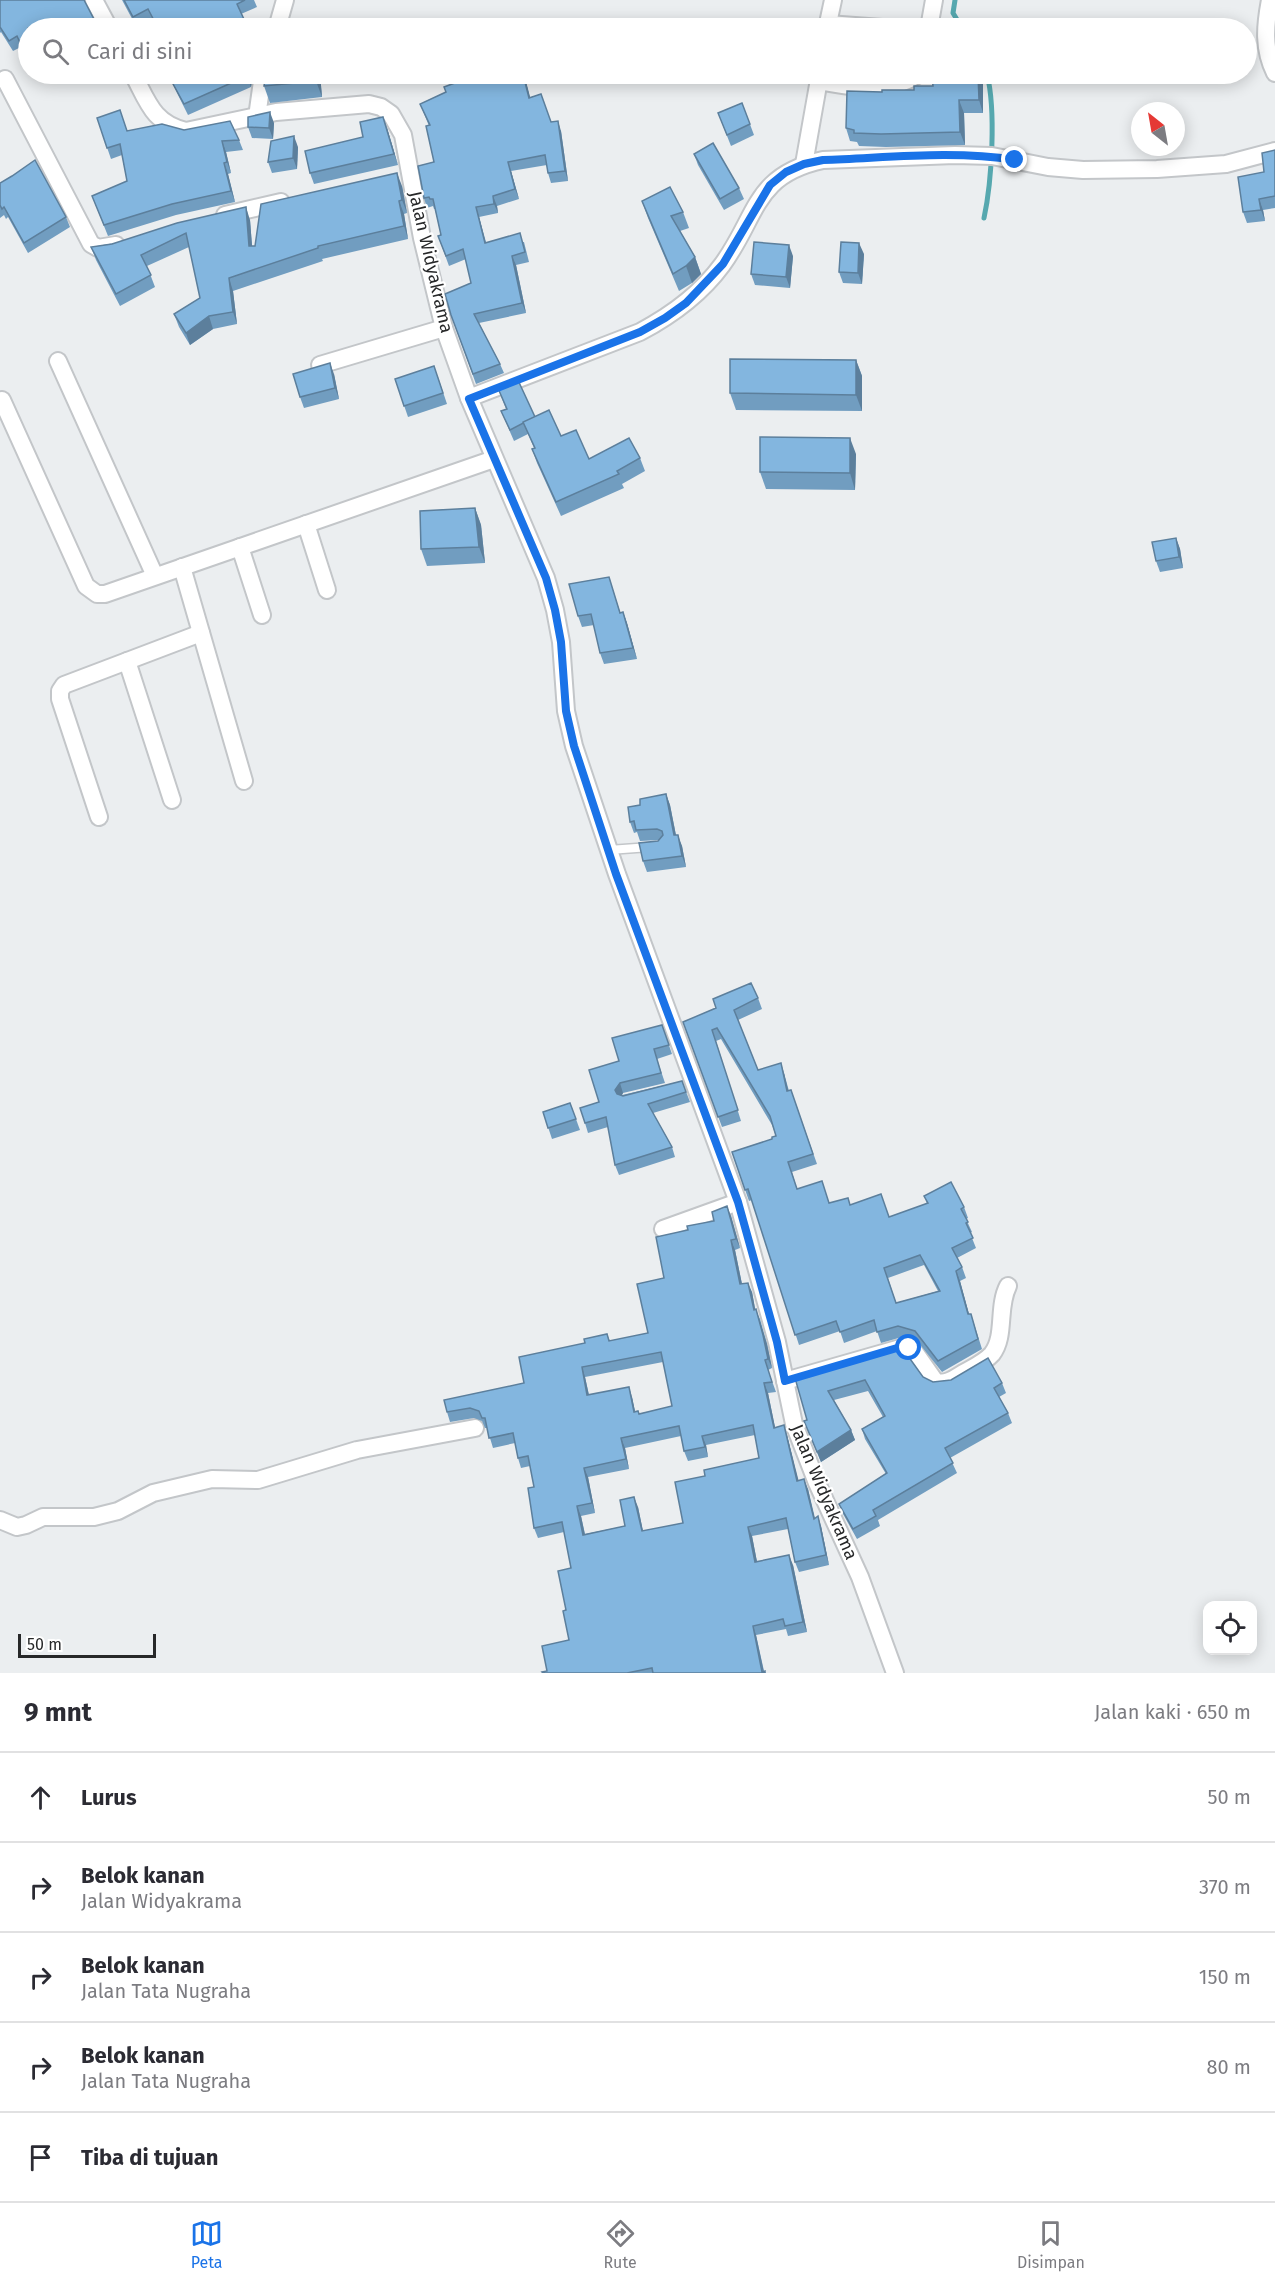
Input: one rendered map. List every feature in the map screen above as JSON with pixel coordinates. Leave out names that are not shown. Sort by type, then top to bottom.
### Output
[{"type":"street","points":[[94,0],[104,18]]},
{"type":"street","points":[[280,18],[285,0]]},
{"type":"street","points":[[830,18],[833,0]]},
{"type":"street","points":[[931,18],[934,0]]},
{"type":"street","points":[[1270,0],[1265,36],[1268,58],[1275,73]]},
{"type":"street","points":[[5,79],[91,244],[98,248],[105,248],[136,239]]},
{"type":"street","name":"Jalan Widyakrama","points":[[138,84],[159,120],[172,128],[186,131],[295,110],[369,104],[381,107],[391,114],[403,135],[422,238],[444,328],[469,399],[546,578],[555,610],[561,642],[566,711],[574,746],[688,1083],[738,1202],[777,1342],[794,1424],[817,1483],[860,1577],[895,1673]]},
{"type":"street","points":[[257,117],[262,84]]},
{"type":"street","points":[[804,164],[818,84]]},
{"type":"street","points":[[848,84],[869,89],[898,84]]},
{"type":"street","points":[[469,399],[640,332],[665,318],[686,303],[723,264],[770,185],[786,172],[804,164],[823,160],[954,154],[987,156],[1048,167],[1094,170],[1226,164],[1275,151]]},
{"type":"street","points":[[389,178],[411,173]]},
{"type":"street","points":[[211,218],[299,198]]},
{"type":"street","points":[[320,365],[444,328]]},
{"type":"street","points":[[58,361],[155,576]]},
{"type":"street","points":[[2,400],[86,586],[90,592],[97,594],[105,594],[494,459]]},
{"type":"street","points":[[306,524],[327,590]]},
{"type":"street","points":[[240,547],[262,615]]},
{"type":"street","points":[[182,567],[244,781]]},
{"type":"street","points":[[99,817],[60,699],[60,692],[64,685],[201,633]]},
{"type":"street","points":[[127,661],[172,800]]},
{"type":"street","points":[[663,1229],[738,1202]]},
{"type":"street","points":[[785,1381],[904,1347],[914,1352],[934,1381],[945,1383],[992,1353],[997,1345],[1003,1295],[1008,1286]]},
{"type":"street","points":[[0,1520],[17,1527],[43,1516],[94,1517],[118,1511],[153,1493],[212,1479],[258,1480],[357,1450],[475,1428]]},
{"type":"lane","points":[[608,850],[661,846]]},
{"type":"building","points":[[0,0],[84,0],[93,18],[18,18],[18,38],[17,36],[9,41],[0,27]]},
{"type":"building","points":[[124,0],[245,0],[237,4],[243,18],[153,18],[148,9],[133,17]]},
{"type":"building","points":[[173,84],[229,84],[184,104]]},
{"type":"building","points":[[452,84],[526,84],[529,98],[541,94],[551,122],[558,121],[565,171],[548,173],[545,155],[508,162],[515,189],[493,196],[494,204],[476,207],[485,243],[520,233],[525,252],[512,256],[522,303],[474,314],[500,364],[473,374],[445,294],[471,283],[463,249],[446,256],[438,236],[441,235],[433,199],[424,198],[418,166],[434,162],[426,126],[430,125],[420,104],[446,92],[444,87]]},
{"type":"building","points":[[933,84],[978,84],[979,100],[959,100],[960,132],[881,134],[854,133],[854,130],[846,128],[847,91],[882,92],[882,90],[914,90],[914,86],[933,86]]},
{"type":"building","points":[[742,103],[750,124],[727,135],[718,113]]},
{"type":"building","points":[[120,110],[127,131],[162,124],[184,130],[230,121],[239,140],[222,141],[227,162],[224,163],[231,191],[172,204],[104,225],[92,196],[127,181],[120,144],[107,148],[97,118]]},
{"type":"building","points":[[270,112],[269,128],[248,127],[248,117]]},
{"type":"building","points":[[383,117],[394,154],[310,173],[305,151],[363,137],[360,122]]},
{"type":"building","points":[[294,136],[293,158],[268,162],[271,141]]},
{"type":"building","points":[[713,143],[739,188],[720,199],[694,154]]},
{"type":"building","points":[[1275,150],[1275,196],[1259,199],[1261,210],[1243,212],[1238,177],[1264,172],[1262,153]]},
{"type":"building","points":[[35,160],[66,217],[24,243],[4,207],[2,209],[0,205],[0,183]]},
{"type":"building","points":[[397,173],[404,226],[318,246],[318,248],[229,278],[233,312],[209,316],[186,333],[174,314],[200,298],[186,233],[141,255],[151,275],[116,294],[91,247],[112,244],[177,223],[246,207],[249,246],[255,246],[261,204]]},
{"type":"building","points":[[670,187],[683,212],[671,216],[695,257],[673,274],[642,201]]},
{"type":"building","points":[[754,242],[789,245],[786,277],[751,274]]},
{"type":"building","points":[[841,242],[859,243],[858,273],[839,272]]},
{"type":"building","points":[[730,359],[856,360],[856,395],[730,393]]},
{"type":"building","points":[[330,363],[335,388],[300,397],[293,374]]},
{"type":"building","points":[[434,366],[443,393],[404,406],[395,379]]},
{"type":"building","points":[[517,378],[535,417],[510,430],[501,411],[507,409],[497,386]]},
{"type":"building","points":[[549,410],[561,436],[576,430],[589,459],[629,438],[640,458],[617,471],[619,474],[556,502],[532,449],[535,448],[523,422]]},
{"type":"building","points":[[760,437],[850,438],[850,473],[760,472]]},
{"type":"building","points":[[475,508],[479,547],[421,549],[420,511]]},
{"type":"building","points":[[1176,538],[1179,557],[1156,561],[1152,542]]},
{"type":"building","points":[[609,577],[620,613],[623,612],[633,648],[600,653],[591,614],[578,616],[569,584]]},
{"type":"building","points":[[666,794],[674,835],[678,835],[682,856],[643,861],[639,843],[658,841],[663,835],[662,831],[657,829],[636,830],[634,821],[630,822],[628,807],[640,805],[640,799]]},
{"type":"building","points":[[751,983],[758,998],[734,1010],[758,1070],[781,1063],[787,1091],[791,1090],[813,1154],[788,1162],[797,1189],[822,1181],[829,1203],[848,1198],[850,1205],[881,1194],[889,1217],[928,1203],[924,1196],[951,1182],[964,1207],[961,1209],[973,1238],[952,1248],[962,1267],[956,1271],[968,1314],[971,1314],[978,1339],[938,1361],[915,1331],[898,1326],[877,1332],[874,1320],[840,1332],[836,1321],[795,1335],[748,1189],[745,1190],[732,1152],[776,1136],[770,1116],[717,1028],[712,1030],[738,1110],[718,1117],[683,1022],[716,1008],[713,999]],"holes":[[[920,1255],[940,1291],[896,1303],[884,1268]]]},
{"type":"building","points":[[662,1025],[669,1045],[654,1049],[661,1073],[620,1083],[615,1090],[617,1094],[623,1096],[682,1081],[686,1092],[648,1104],[672,1147],[615,1165],[606,1117],[585,1123],[580,1108],[599,1102],[589,1070],[619,1061],[612,1038]]},
{"type":"building","points":[[570,1103],[576,1119],[548,1128],[543,1112]]},
{"type":"building","points":[[727,1206],[736,1239],[731,1240],[740,1284],[748,1283],[763,1335],[768,1359],[765,1360],[772,1382],[764,1383],[774,1428],[784,1425],[797,1481],[804,1479],[814,1519],[818,1516],[826,1555],[795,1562],[786,1518],[748,1527],[755,1562],[789,1555],[803,1622],[785,1626],[783,1619],[753,1626],[762,1672],[765,1671],[765,1673],[653,1673],[652,1668],[627,1673],[543,1673],[547,1671],[542,1646],[569,1640],[558,1571],[571,1568],[562,1522],[534,1528],[528,1488],[534,1487],[528,1456],[518,1458],[513,1433],[489,1438],[485,1418],[482,1418],[479,1411],[470,1408],[447,1412],[444,1400],[524,1383],[519,1357],[585,1343],[584,1339],[607,1334],[609,1341],[648,1333],[637,1284],[664,1278],[656,1237],[688,1230],[687,1226],[714,1221],[712,1212]],"holes":[[[661,1352],[672,1406],[639,1414],[638,1411],[634,1412],[629,1387],[587,1395],[582,1367]],[[753,1425],[759,1458],[704,1470],[705,1476],[675,1482],[683,1523],[642,1531],[634,1497],[620,1500],[625,1526],[583,1535],[577,1506],[592,1503],[584,1468],[626,1459],[621,1438],[679,1426],[684,1451],[705,1447],[702,1436]]]},
{"type":"building","points":[[900,1348],[923,1377],[933,1382],[951,1380],[988,1358],[1002,1383],[994,1388],[1008,1413],[945,1448],[953,1463],[873,1510],[876,1516],[853,1529],[839,1504],[887,1473],[862,1429],[885,1416],[865,1380],[828,1391],[851,1430],[817,1452],[804,1421],[807,1420],[795,1378]]},
{"type":"waterway","points":[[955,0],[953,13],[956,18]]},
{"type":"waterway","points":[[984,218],[992,146],[989,84]]},
{"type":"route","points":[[909,1348],[897,1348],[785,1381],[777,1342],[738,1202],[616,874],[574,746],[566,711],[561,642],[546,578],[469,399],[611,344],[665,318],[704,287],[723,264],[770,185],[786,172],[804,164],[823,160],[954,154],[1015,160]]}]
